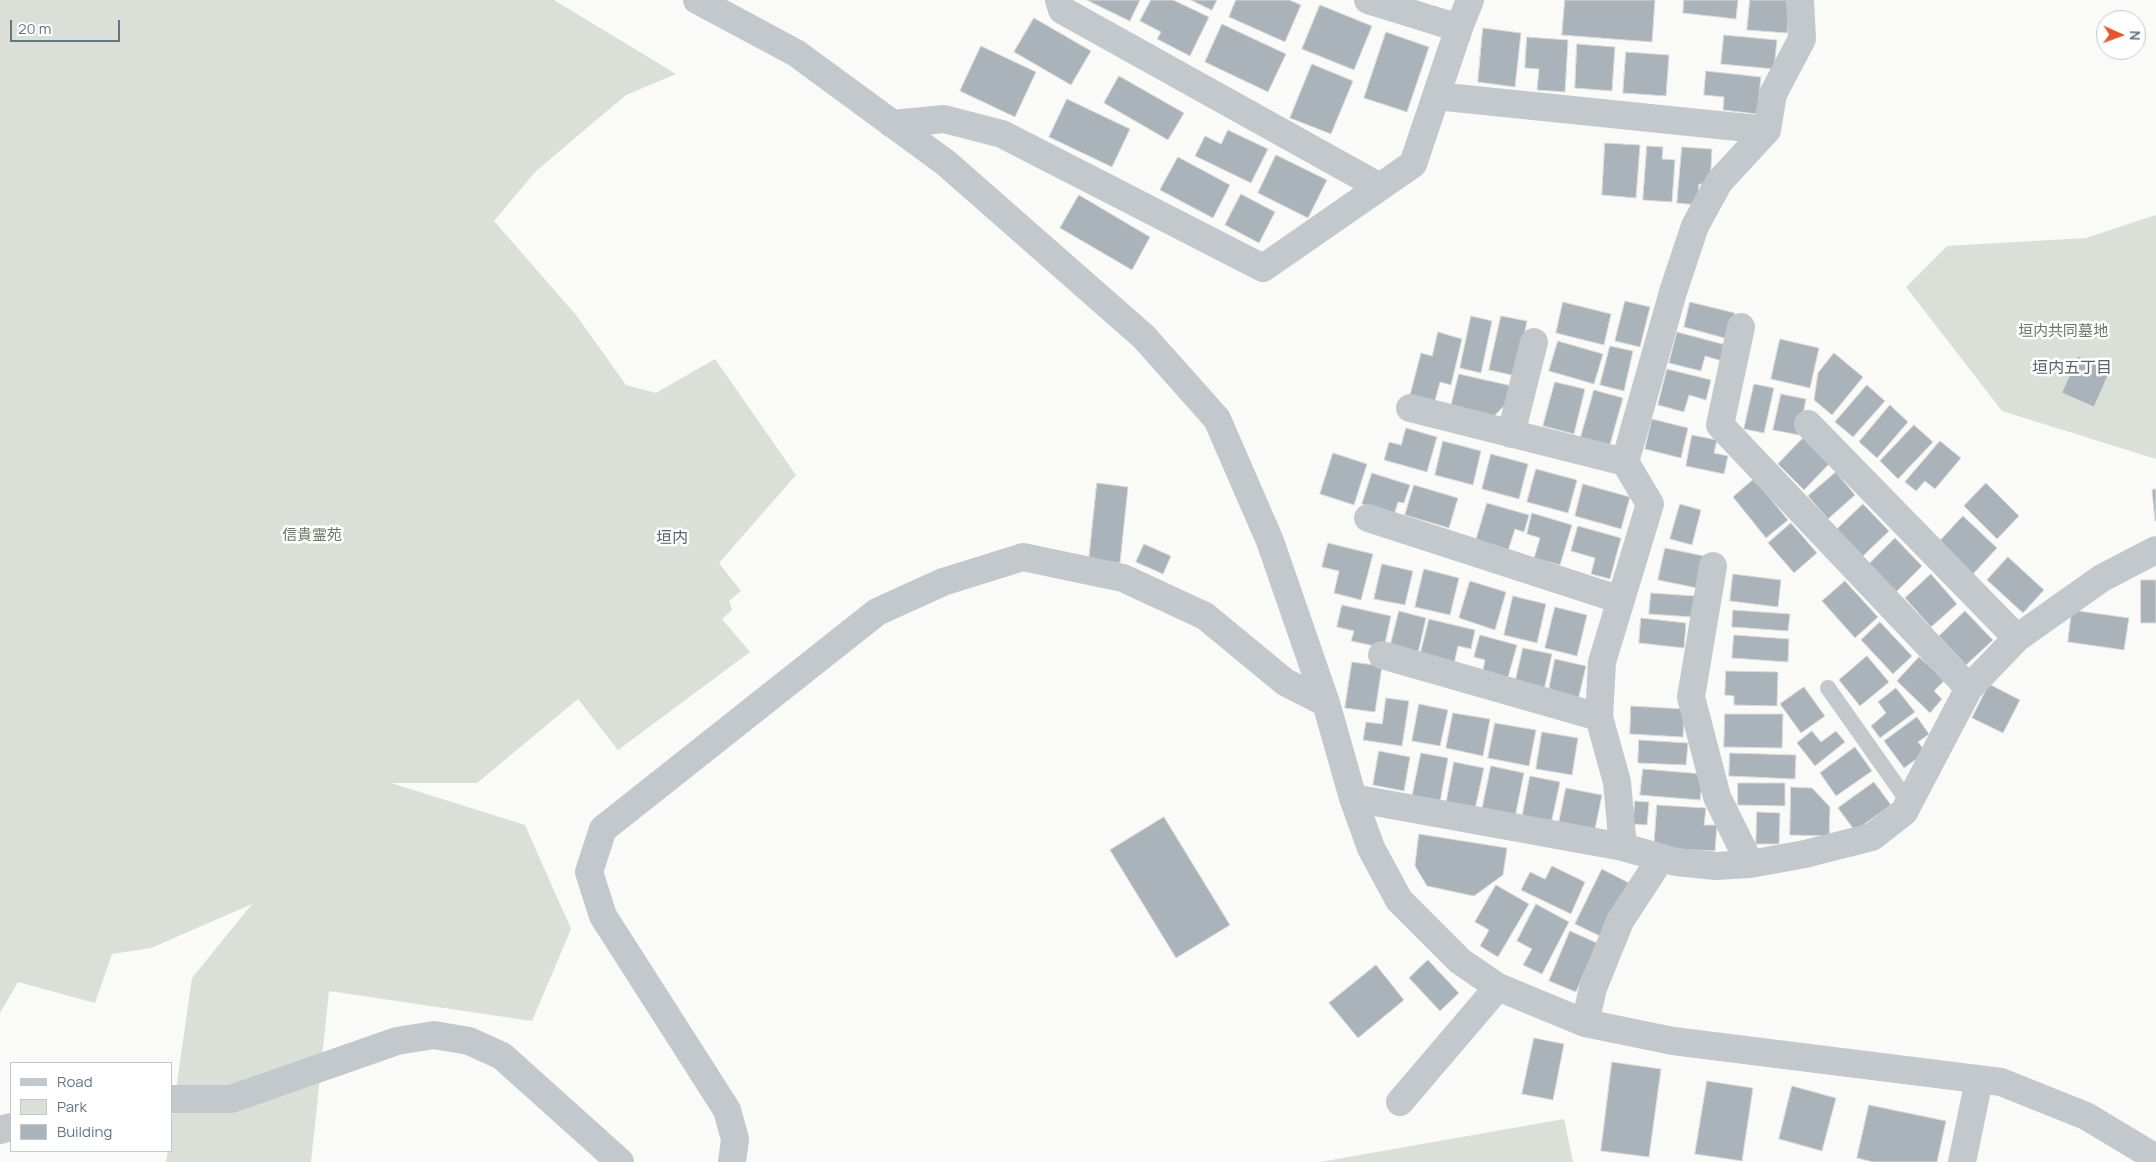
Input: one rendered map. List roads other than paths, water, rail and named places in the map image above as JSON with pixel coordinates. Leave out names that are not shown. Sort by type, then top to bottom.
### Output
[{"type":"street","points":[[697,0],[796,54],[946,163],[1144,337],[1217,419],[1270,541],[1326,703],[1353,798],[1371,848],[1399,900],[1460,961],[1498,986],[1585,1024],[1673,1041],[2001,1082],[2086,1116],[2156,1158]]},
{"type":"street","points":[[1059,0],[1062,10],[1380,187]]},
{"type":"street","points":[[1368,0],[1459,28]]},
{"type":"street","points":[[892,124],[944,119],[1002,134],[1263,268],[1413,164],[1470,0]]},
{"type":"street","points":[[1625,462],[1673,292],[1695,226],[1719,182],[1767,130],[1773,94],[1802,40],[1800,0]]},
{"type":"street","points":[[1436,96],[1767,130]]},
{"type":"street","points":[[1741,327],[1720,425],[1969,688]]},
{"type":"street","points":[[1511,434],[1534,342]]},
{"type":"street","points":[[1410,408],[1625,462],[1650,504],[1602,662],[1599,717],[1616,782],[1624,847]]},
{"type":"street","points":[[1808,424],[2017,638]]},
{"type":"street","points":[[1368,518],[1621,600]]},
{"type":"street","points":[[1353,798],[1624,847],[1676,862],[1716,866],[1750,864],[1805,854],[1872,837],[1904,812],[1969,688],[2017,638],[2102,578],[2156,550]]},
{"type":"street","points":[[732,1162],[735,1138],[727,1110],[603,916],[588,872],[604,829],[877,612],[943,582],[1022,557],[1123,578],[1205,616],[1285,682],[1326,703]]},
{"type":"street","points":[[1714,566],[1691,697],[1717,797],[1750,864]]},
{"type":"street","points":[[1382,656],[1599,717]]},
{"type":"street","points":[[1585,1024],[1593,988],[1620,922],[1661,858]]},
{"type":"street","points":[[1400,1102],[1498,986]]},
{"type":"street","points":[[172,1099],[231,1099],[397,1041],[434,1035],[469,1041],[502,1056],[620,1162]]},
{"type":"street","points":[[1962,1162],[1979,1080]]},
{"type":"lane","points":[[1828,688],[1909,803]]},
{"type":"district","name":"垣内五丁目","points":[[2072,369]]},
{"type":"district","name":"垣内","points":[[672,539]]},
{"type":"park label","name":"垣内共同墓地","points":[[2063,332]]},
{"type":"park label","name":"信貴霊苑","points":[[312,536]]}]
